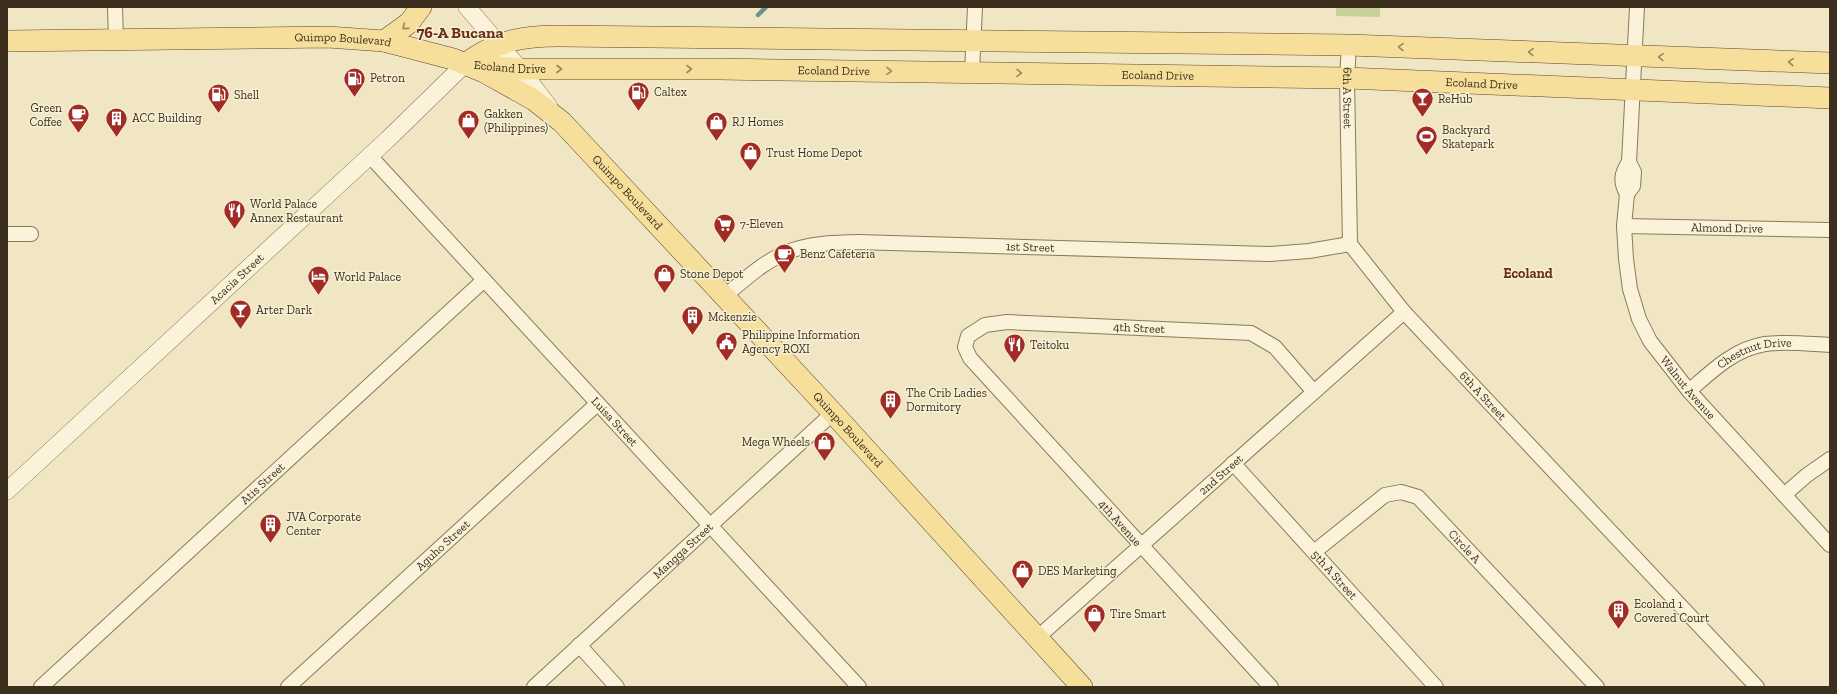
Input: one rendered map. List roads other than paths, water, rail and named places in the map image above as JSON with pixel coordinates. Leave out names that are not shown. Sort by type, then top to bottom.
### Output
[{"type":"main road","points":[[384,41],[409,23],[421,7]]},
{"type":"main road","name":"Ecoland Drive","points":[[465,64],[482,52],[499,44],[524,37],[560,36],[1349,45],[1830,63]]},
{"type":"main road","name":"Quimpo Boulevard","points":[[7,41],[328,38],[384,41],[428,52],[465,64],[517,89],[554,114],[833,413],[1082,687]]},
{"type":"main road","name":"Ecoland Drive","points":[[465,64],[520,69],[972,72],[1347,78],[1830,98]]},
{"type":"street","points":[[115,7],[116,40]]},
{"type":"street","points":[[467,7],[520,69],[554,114]]},
{"type":"street","points":[[972,72],[975,7]]},
{"type":"street","name":"Walnut Avenue","points":[[1637,7],[1636,56],[1629,162],[1634,172],[1634,179],[1633,186],[1627,194],[1624,226],[1630,289],[1639,319],[1650,341],[1689,391],[1830,545]]},
{"type":"street","name":"6th A Street","points":[[1349,45],[1347,78],[1350,244],[1404,312],[1757,687]]},
{"type":"street","name":"Acacia Street","points":[[7,491],[370,156],[465,64]]},
{"type":"street","name":"Luisa Street","points":[[370,156],[858,687]]},
{"type":"street","name":"Almond Drive","points":[[1624,226],[1830,230]]},
{"type":"street","points":[[7,234],[32,234]]},
{"type":"street","name":"1st Street","points":[[724,296],[773,259],[793,250],[828,244],[857,242],[1268,254],[1309,251],[1350,244]]},
{"type":"street","name":"Atis Street","points":[[41,687],[484,280]]},
{"type":"street","name":"2nd Street","points":[[1037,638],[1232,463],[1404,312]]},
{"type":"street","name":"4th Street","points":[[970,358],[965,347],[968,336],[985,325],[1007,322],[1251,333],[1275,347],[1314,392]]},
{"type":"street","name":"Chestnut Drive","points":[[1689,391],[1731,357],[1747,349],[1765,344],[1830,344]]},
{"type":"street","name":"4th Avenue","points":[[970,358],[1271,687]]},
{"type":"street","name":"Aguho Street","points":[[288,687],[597,404]]},
{"type":"street","name":"Mangga Street","points":[[534,687],[833,413]]},
{"type":"street","points":[[1784,495],[1807,475],[1830,459]]},
{"type":"street","name":"5th A Street","points":[[1232,463],[1436,687]]},
{"type":"street","name":"Circle A","points":[[1314,552],[1385,495],[1401,492],[1418,497],[1597,687]]},
{"type":"street","points":[[579,645],[617,687]]},
{"type":"waterway","points":[[758,15],[766,7]]},
{"type":"place","name":"Petron","points":[[355,98]]},
{"type":"place","name":"Caltex","points":[[639,112]]},
{"type":"place","name":"Shell","points":[[218,114]]},
{"type":"place","name":"ReHub","points":[[1423,118]]},
{"type":"place","name":"Green Coffee","points":[[78,134]]},
{"type":"place","name":"ACC Building","points":[[117,138]]},
{"type":"place","name":"Gakken (Philippines)","points":[[469,140]]},
{"type":"place","name":"RJ Homes","points":[[716,142]]},
{"type":"place","name":"Backyard Skatepark","points":[[1426,156]]},
{"type":"place","name":"Trust Home Depot","points":[[751,172]]},
{"type":"place","name":"World Palace Annex Restaurant","points":[[235,230]]},
{"type":"place","name":"7-Eleven","points":[[725,244]]},
{"type":"place","name":"Benz Cafeteria","points":[[784,274]]},
{"type":"place","name":"Stone Depot","points":[[665,294]]},
{"type":"place","name":"World Palace","points":[[318,296]]},
{"type":"place","name":"Arter Dark","points":[[240,330]]},
{"type":"place","name":"Mckenzie","points":[[693,336]]},
{"type":"place","name":"Philippine Information Agency ROXI","points":[[727,362]]},
{"type":"place","name":"Teitoku","points":[[1015,364]]},
{"type":"place","name":"The Crib Ladies Dormitory","points":[[891,420]]},
{"type":"place","name":"Mega Wheels","points":[[825,462]]},
{"type":"place","name":"JVA Corporate Center","points":[[271,544]]},
{"type":"place","name":"DES Marketing","points":[[1023,590]]},
{"type":"place","name":"Ecoland 1 Covered Court","points":[[1619,630]]},
{"type":"place","name":"Tire Smart","points":[[1094,634]]},
{"type":"district","name":"76-A Bucana","points":[[460,32]]},
{"type":"district","name":"Ecoland","points":[[1528,273]]}]
